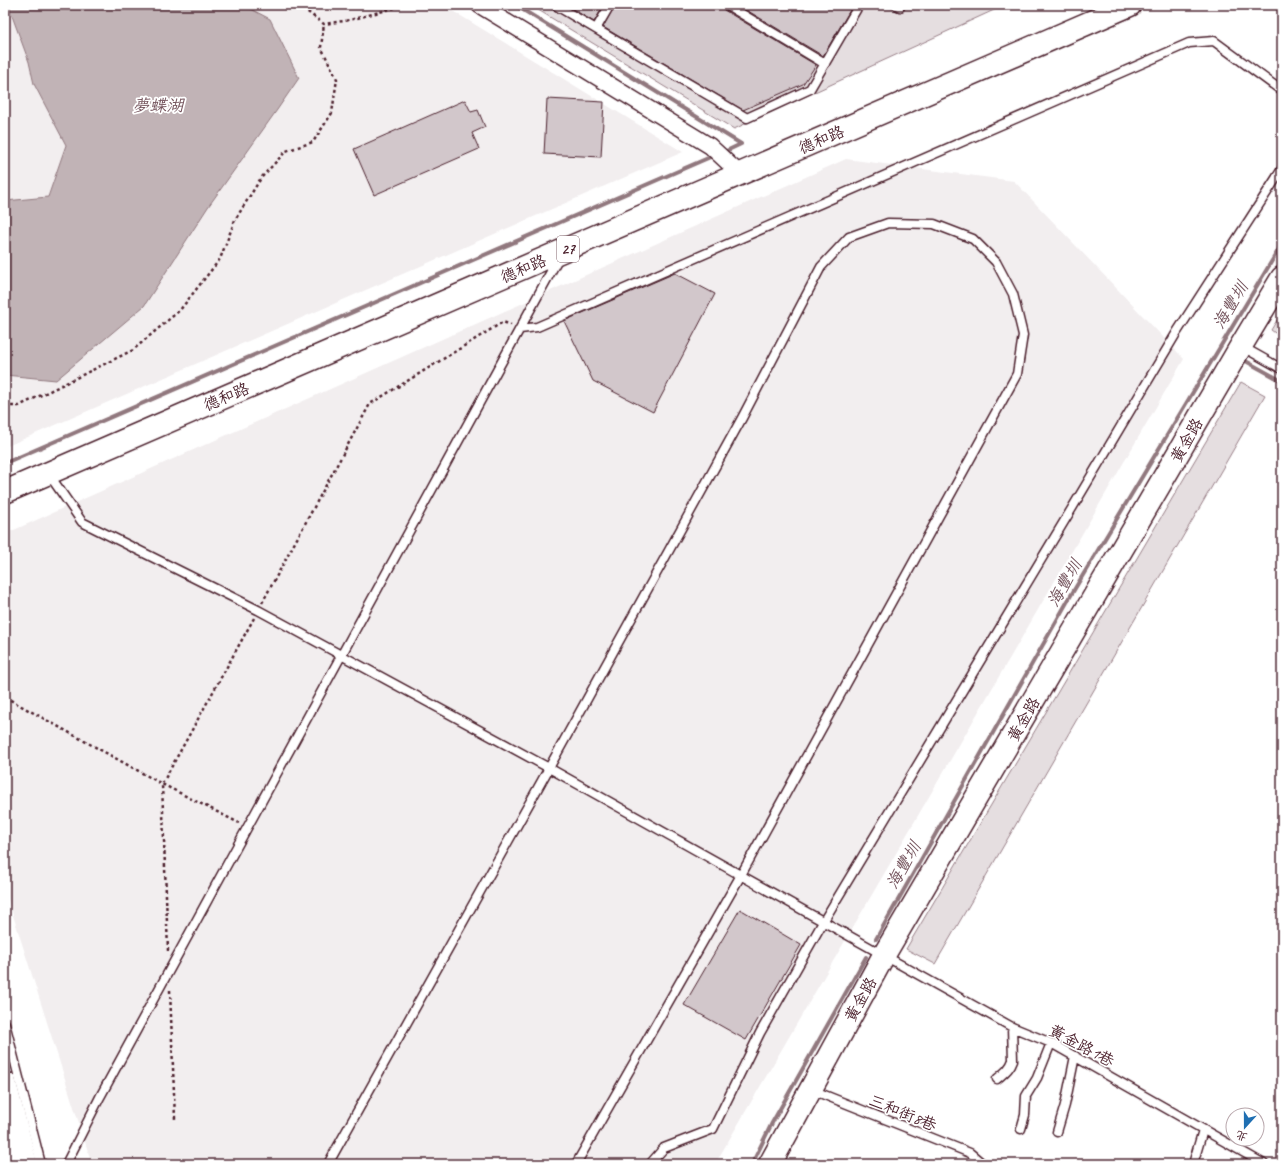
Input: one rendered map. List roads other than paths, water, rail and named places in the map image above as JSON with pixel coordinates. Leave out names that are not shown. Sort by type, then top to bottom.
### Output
[{"type":"main road","name":"德和路","points":[[5,492],[1130,5]]},
{"type":"main road","name":"黃金路","points":[[770,1164],[884,955],[1282,278]]},
{"type":"main road","points":[[5,1083],[26,1164]]},
{"type":"main road","points":[[5,1143],[11,1164]]},
{"type":"street","points":[[479,5],[710,146],[740,174]]},
{"type":"lane","points":[[555,5],[747,118],[810,89],[859,5]]},
{"type":"lane","points":[[596,29],[610,5]]},
{"type":"lane","points":[[728,5],[825,64]]},
{"type":"lane","points":[[896,5],[900,7],[901,5]]},
{"type":"lane","points":[[520,329],[537,327],[1189,42],[1214,41],[1282,91]]},
{"type":"lane","points":[[650,1164],[664,1148],[713,1129],[760,1033],[823,922],[1177,332],[1282,169]]},
{"type":"lane","points":[[328,1164],[550,768],[742,418],[821,267],[850,237],[888,223],[934,224],[973,239],[996,262],[1013,294],[1023,335],[1017,374],[741,875],[576,1164]]},
{"type":"lane","points":[[66,1164],[100,1097],[562,251]]},
{"type":"lane","points":[[1241,346],[1282,369]]},
{"type":"lane","name":"黃金路1巷","points":[[48,473],[82,522],[258,610],[550,768],[1012,1027],[1051,1043],[1075,1056],[1264,1164]]},
{"type":"lane","points":[[5,1023],[41,1164]]},
{"type":"lane","points":[[997,1079],[1008,1070],[1013,1060],[1012,1027]]},
{"type":"lane","points":[[1021,1129],[1025,1115],[1026,1096],[1036,1078],[1051,1043]]},
{"type":"lane","points":[[1057,1132],[1066,1105],[1075,1056]]},
{"type":"lane","name":"三和街8巷","points":[[810,1090],[970,1153],[983,1164]]},
{"type":"lane","points":[[1193,1164],[1203,1130]]},
{"type":"water","name":"夢蝶湖","points":[[8,5],[243,5],[270,19],[299,78],[208,207],[144,306],[56,380],[5,375],[5,201],[48,197],[66,145],[34,84],[29,62]]},
{"type":"waterway","points":[[515,5],[741,144]]},
{"type":"waterway","points":[[722,153],[741,144]]},
{"type":"waterway","points":[[5,463],[715,155]]},
{"type":"waterway","name":"海豐圳","points":[[876,939],[1074,590],[1282,244]]},
{"type":"waterway","points":[[1242,359],[1282,381]]},
{"type":"waterway","name":"海豐圳","points":[[752,1164],[772,1123],[866,957]]}]
